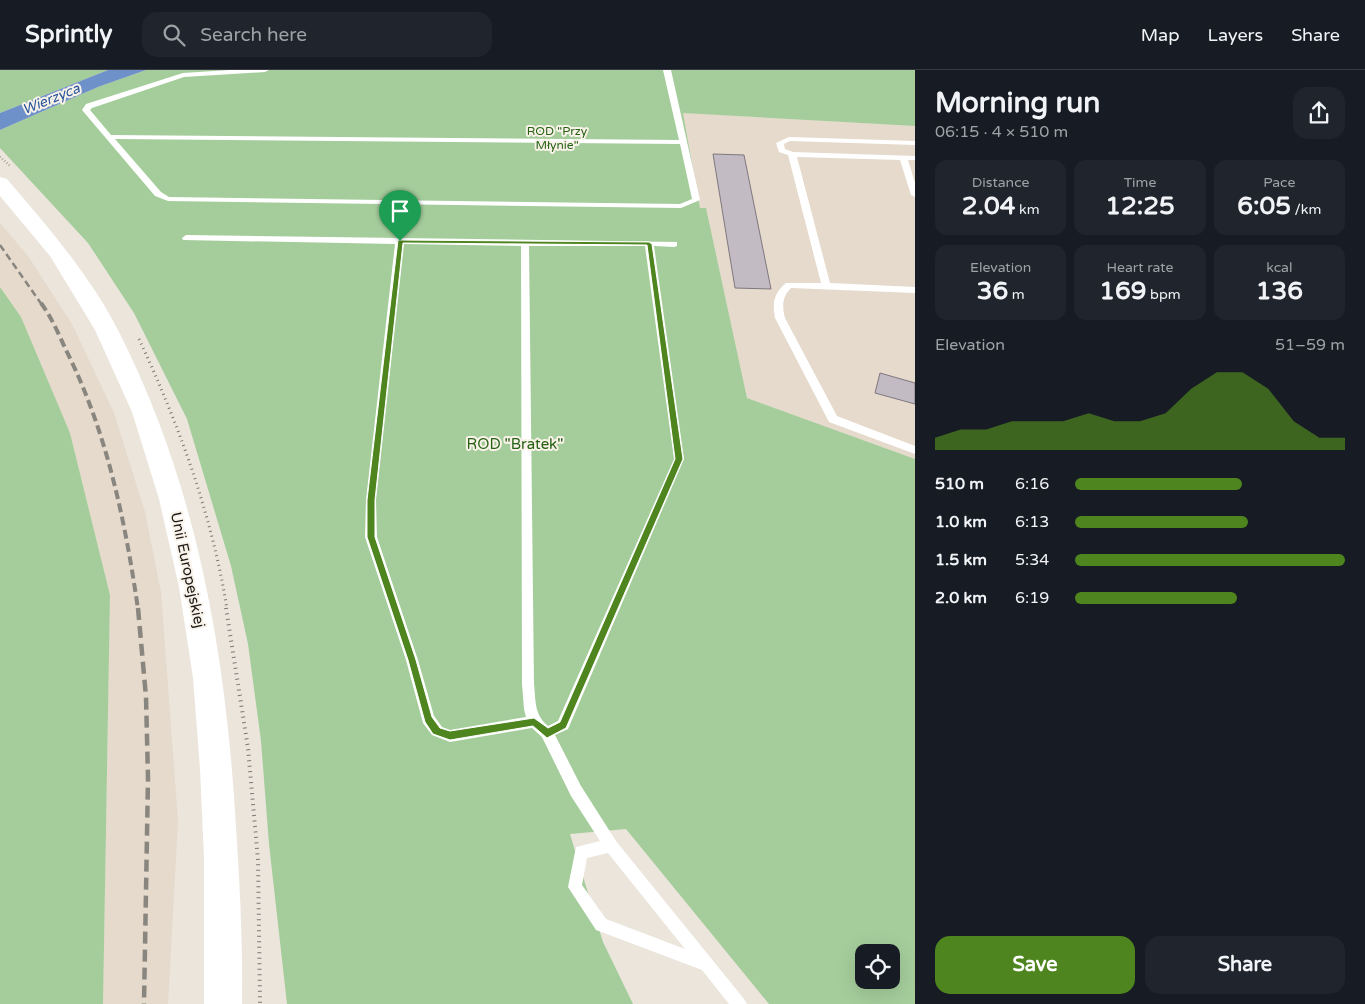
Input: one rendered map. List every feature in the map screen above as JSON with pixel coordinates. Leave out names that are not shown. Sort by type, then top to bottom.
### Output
[{"type":"main road","name":"Unii Europejskiej","points":[[0,183],[50,240],[95,308],[134,387],[170,487],[200,621],[211,704],[219,798],[224,971],[223,1004]]},
{"type":"lane","points":[[265,70],[183,74],[89,106],[86,110],[158,194],[168,199],[682,206],[696,200],[667,70]]},
{"type":"lane","points":[[108,136],[683,142]]},
{"type":"lane","points":[[915,143],[789,139],[780,143],[782,150],[792,154],[915,158]]},
{"type":"lane","points":[[868,142],[903,158],[915,195]]},
{"type":"lane","points":[[792,154],[826,286]]},
{"type":"lane","points":[[186,238],[674,244]]},
{"type":"lane","points":[[400,241],[371,500],[371,537],[412,660],[428,719],[437,731],[450,736],[534,722]]},
{"type":"lane","points":[[525,243],[528,684],[530,709],[534,722],[547,733],[576,791],[611,846],[739,1004]]},
{"type":"lane","points":[[547,733],[563,725],[679,459],[649,244]]},
{"type":"lane","points":[[915,290],[789,284],[780,292],[777,305],[780,318],[834,419],[915,450]]},
{"type":"lane","points":[[611,846],[581,852],[575,888],[601,925],[707,964]]},
{"type":"shaded area","points":[[683,113],[915,126],[915,459],[747,398],[706,209],[700,208]]},
{"type":"shaded area","points":[[0,223],[28,256],[72,324],[114,413],[145,512],[161,592],[178,821],[168,1004],[103,1004],[110,595],[70,433],[21,317],[0,287]]},
{"type":"green space","points":[[0,70],[108,70],[0,113]]},
{"type":"green space","points":[[146,70],[915,70],[915,126],[683,113],[700,208],[706,208],[747,398],[915,459],[915,1004],[769,1004],[626,829],[570,834],[603,942],[633,1004],[287,1004],[269,844],[261,741],[248,644],[231,566],[187,419],[134,313],[88,243],[0,148],[0,130],[98,87]]},
{"type":"green space","points":[[0,287],[21,317],[70,433],[110,595],[103,1004],[0,1004]]},
{"type":"water","name":"Wierzyca","points":[[108,70],[146,70],[98,87],[0,130],[0,113]]},
{"type":"building","points":[[713,154],[744,155],[771,289],[735,288]]},
{"type":"building","points":[[880,373],[915,383],[915,404],[875,393]]},
{"type":"railway","points":[[0,245],[42,305]]},
{"type":"railway","points":[[41,303],[55,326],[93,413],[120,510],[138,609]]},
{"type":"railway","points":[[138,608],[146,697],[148,778],[144,1004]]},
{"type":"route","points":[[400,241],[649,244],[679,459],[563,725],[547,733],[534,722],[450,736],[437,731],[428,719],[412,660],[378,562],[371,537],[371,500],[400,241]]},
{"type":"park label","name":"ROD \"Przy Młynie\"","points":[[557,138]]},
{"type":"park label","name":"ROD \"Bratek\"","points":[[515,444]]}]
